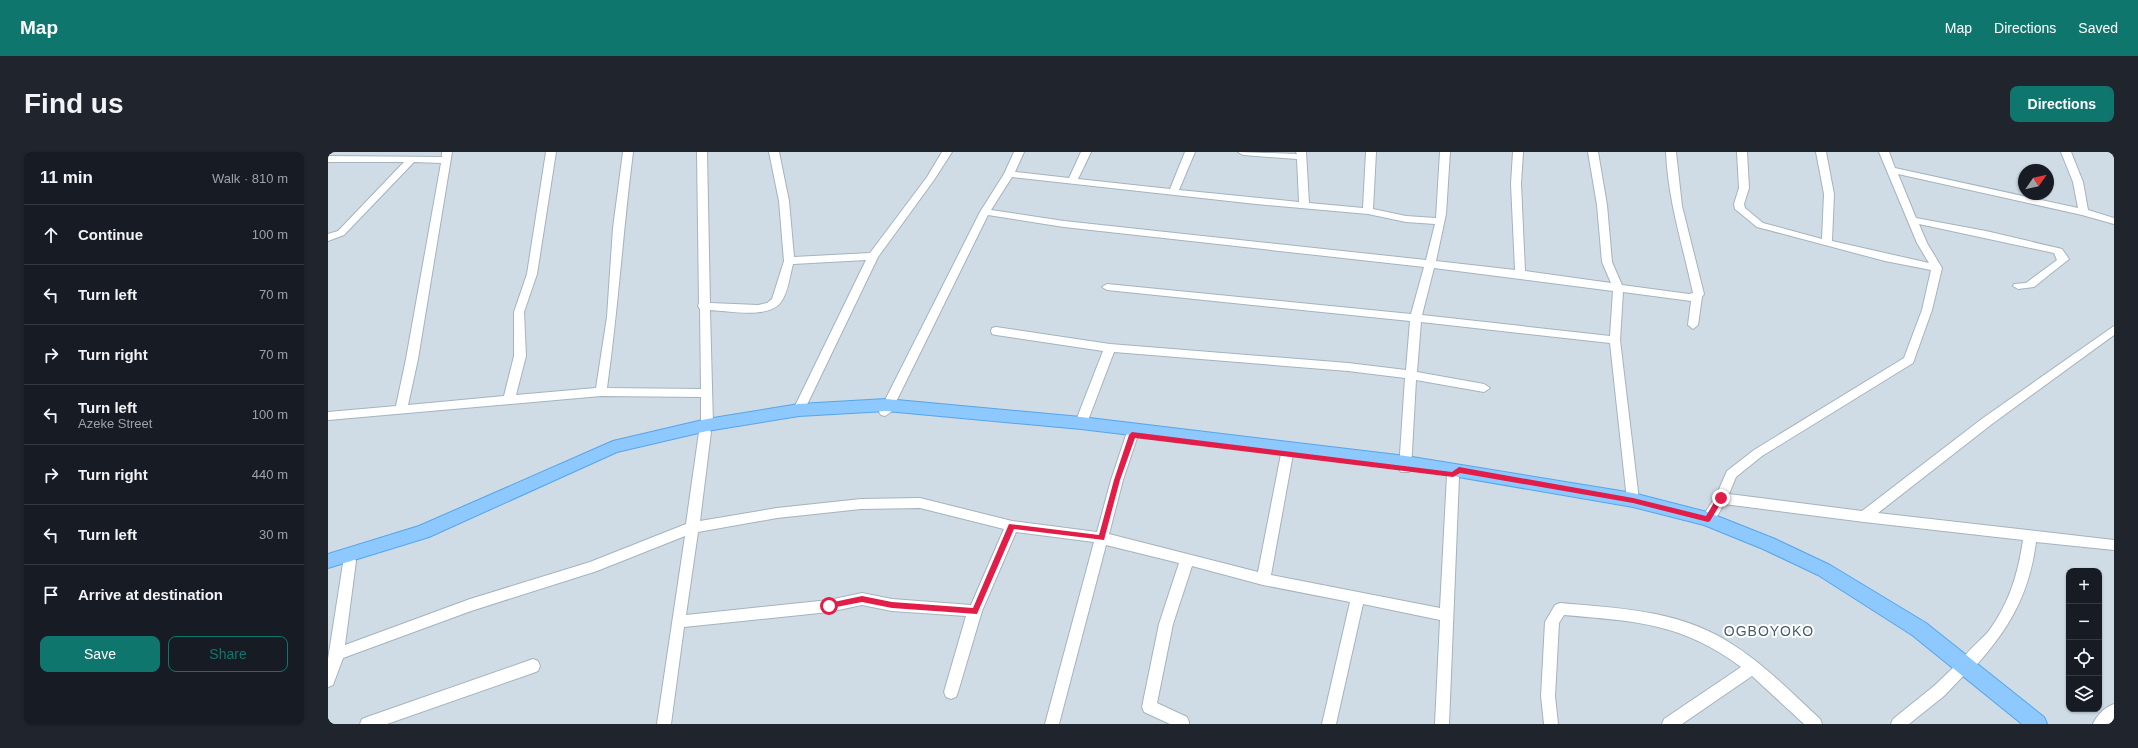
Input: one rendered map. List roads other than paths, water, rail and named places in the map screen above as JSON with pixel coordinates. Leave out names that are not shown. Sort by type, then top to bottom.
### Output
[{"type":"main road","points":[[328,567],[428,535],[616,452],[706,429],[798,416],[886,409],[1132,435],[1287,454],[1406,465]]},
{"type":"main road","points":[[328,561],[423,532],[613,447],[799,410],[886,409],[1081,423],[1456,472],[1633,500],[1708,519],[1769,548],[1822,576],[1883,613],[1914,633],[2037,724]]},
{"type":"main road","points":[[1456,472],[1633,507],[1706,525],[1769,548]]},
{"type":"main road","points":[[1963,669],[2024,724]]},
{"type":"street","points":[[510,399],[520,356],[519,312],[532,274],[551,152]]},
{"type":"street","points":[[601,392],[612,317],[618,228],[628,152]]},
{"type":"street","points":[[664,724],[678,622],[694,527],[706,429],[703,306],[702,152]]},
{"type":"street","points":[[703,306],[751,309],[771,306],[775,303],[779,296],[789,261],[784,201],[774,152]]},
{"type":"street","points":[[799,410],[858,284],[873,256],[931,178],[947,152]]},
{"type":"street","points":[[886,409],[985,212],[1009,174],[1019,152]]},
{"type":"street","points":[[1072,181],[1086,152]]},
{"type":"street","points":[[1174,191],[1190,152]]},
{"type":"street","points":[[1243,152],[1302,155],[1304,205]]},
{"type":"street","points":[[1368,211],[1371,152]]},
{"type":"street","points":[[1406,465],[1416,319],[1431,264],[1440,221],[1445,152]]},
{"type":"street","points":[[1518,152],[1516,184],[1520,274]]},
{"type":"street","points":[[1593,152],[1602,205],[1607,262],[1618,288],[1615,340],[1633,500]]},
{"type":"street","points":[[1671,152],[1671,173],[1676,206],[1699,294],[1697,296],[1693,325]]},
{"type":"street","points":[[1742,152],[1744,188],[1739,204],[1742,212],[1760,225],[1885,258],[1937,268]]},
{"type":"street","points":[[1821,152],[1829,194],[1827,243]]},
{"type":"street","points":[[1708,519],[1721,498],[1731,474],[1758,453],[1909,360],[1927,310],[1937,268],[1922,243],[1884,152]]},
{"type":"street","points":[[2066,152],[2078,182],[2083,212]]},
{"type":"street","points":[[328,159],[411,160],[446,156],[412,359],[401,410]]},
{"type":"street","points":[[328,238],[341,233],[411,160]]},
{"type":"street","points":[[1892,170],[2017,200],[2083,212],[2114,221]]},
{"type":"street","points":[[1009,174],[1368,211],[1406,219],[1440,221]]},
{"type":"street","points":[[985,212],[1087,227],[1520,274],[1689,298],[1697,296]]},
{"type":"street","points":[[1913,220],[1967,229],[2058,251],[2064,259],[2062,262],[2036,278],[2033,283],[2028,286],[2018,286]]},
{"type":"street","points":[[789,261],[873,256]]},
{"type":"street","points":[[1107,287],[1271,302],[1615,340]]},
{"type":"street","points":[[1864,517],[1939,456],[2016,399],[2114,330]]},
{"type":"street","points":[[996,331],[1110,348],[1348,367],[1411,375],[1484,388]]},
{"type":"street","points":[[1081,423],[1110,348]]},
{"type":"street","points":[[328,416],[601,392],[705,393]]},
{"type":"street","points":[[1052,724],[1117,480],[1132,435]]},
{"type":"street","points":[[1263,579],[1287,454]]},
{"type":"street","points":[[1442,724],[1456,472]]},
{"type":"street","points":[[1721,498],[1864,517],[2114,545]]},
{"type":"street","points":[[337,654],[470,605],[592,567],[694,527],[778,513],[853,505],[920,503],[1012,526],[1102,538],[1263,579],[1357,599],[1447,615]]},
{"type":"street","points":[[950,692],[975,611],[1012,526]]},
{"type":"street","points":[[1898,724],[1940,691],[1963,669],[2003,624],[2018,595],[2027,566],[2030,536]]},
{"type":"street","points":[[1181,724],[1182,722],[1149,707],[1166,624],[1188,560]]},
{"type":"street","points":[[328,680],[337,654],[349,561]]},
{"type":"street","points":[[678,622],[829,606],[862,599],[892,605],[975,611]]},
{"type":"street","points":[[1329,724],[1357,599]]},
{"type":"street","points":[[1551,724],[1548,696],[1552,622],[1560,609],[1648,618],[1682,627],[1722,645],[1752,668],[1815,724]]},
{"type":"street","points":[[367,724],[533,666]]},
{"type":"street","points":[[1669,724],[1752,668]]},
{"type":"street","points":[[2100,724],[2114,711]]},
{"type":"district","name":"OGBOYOKO","points":[[1769,631]]}]
